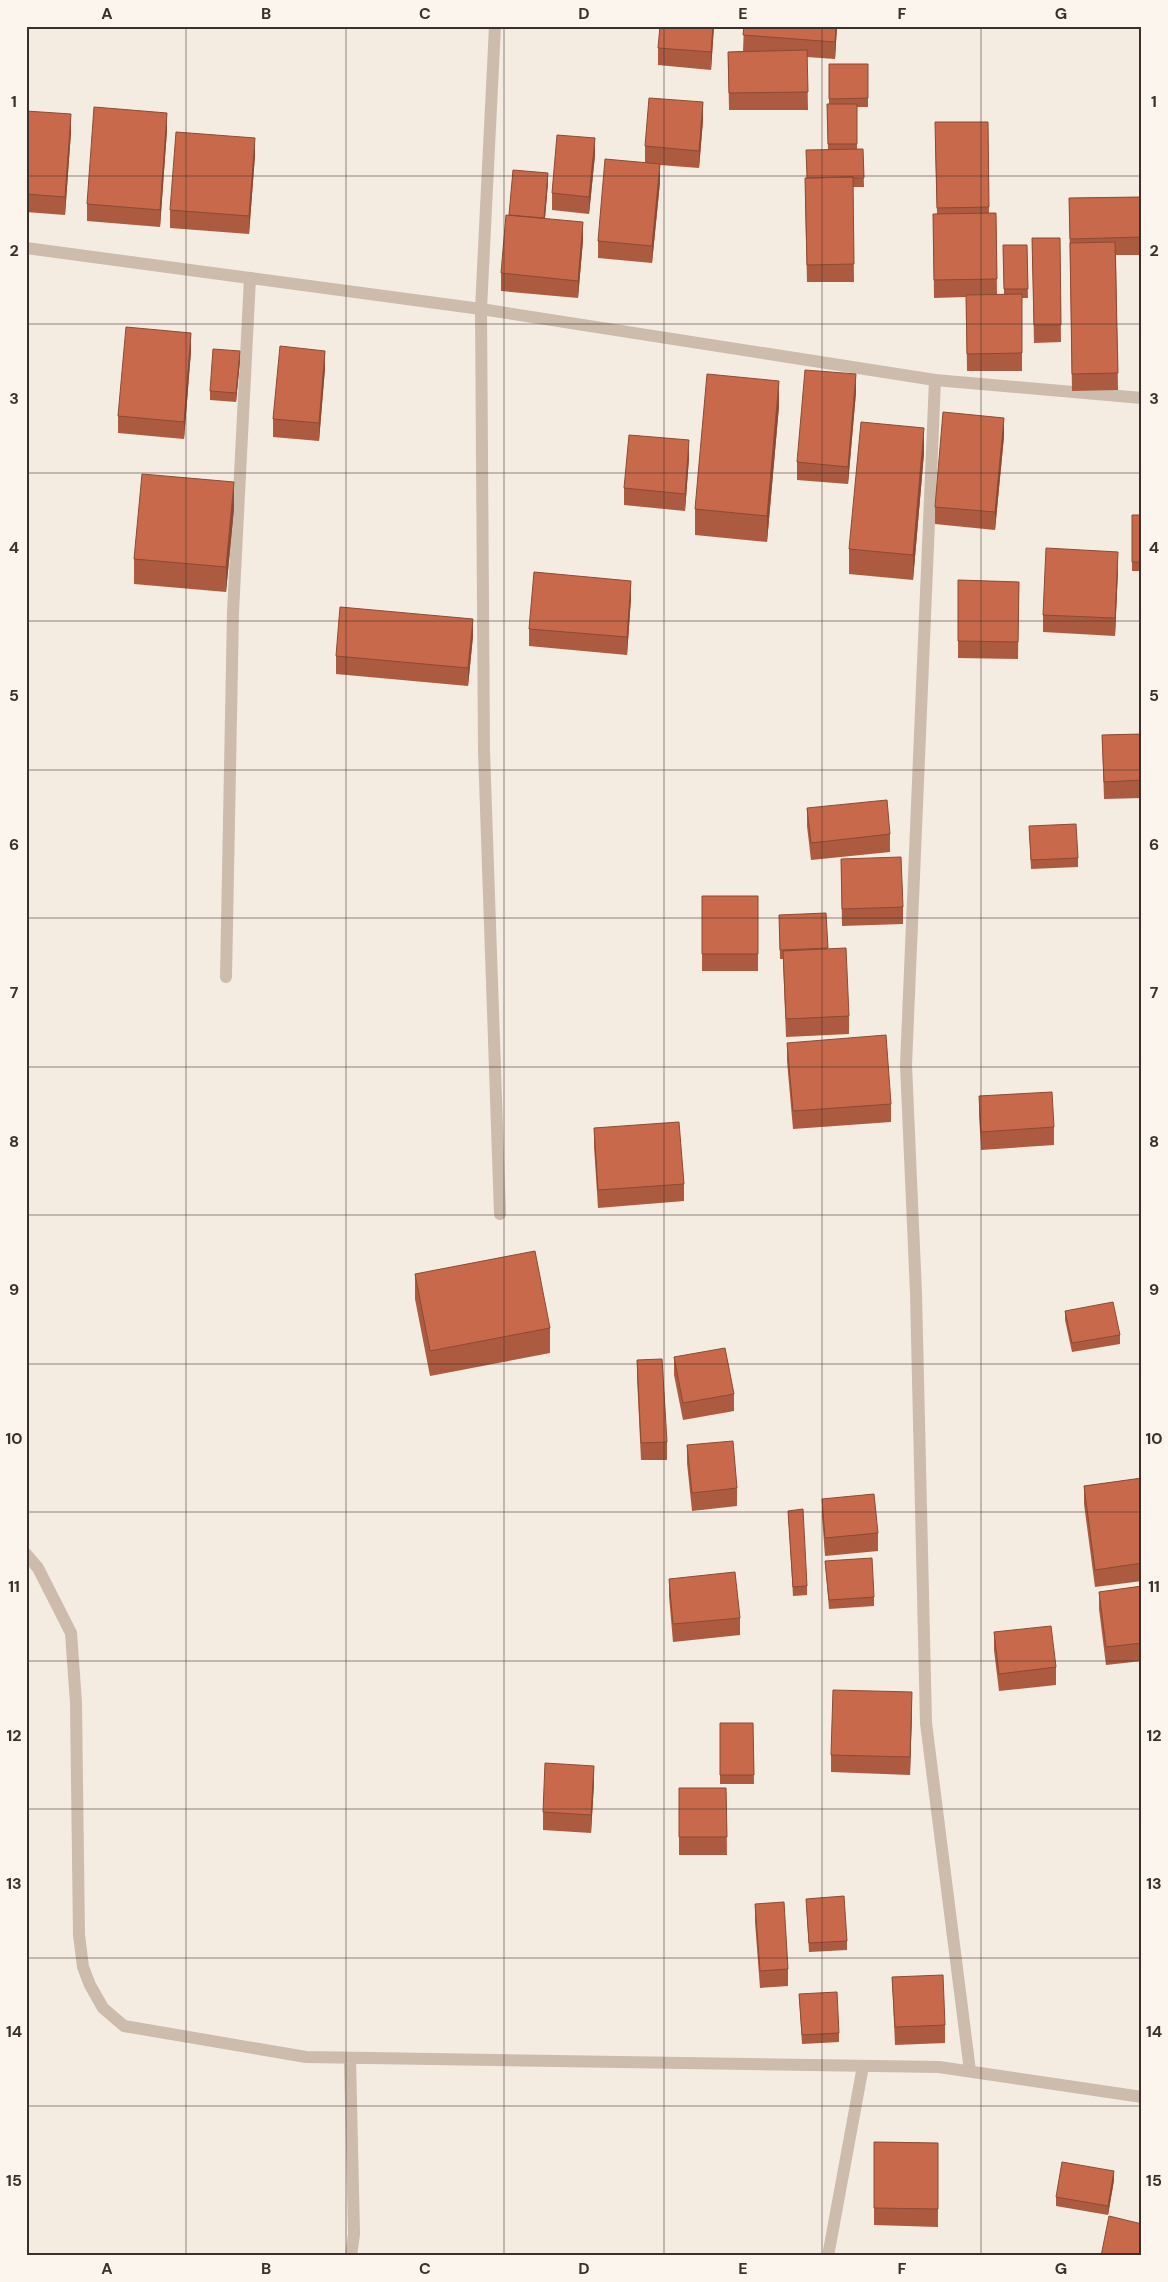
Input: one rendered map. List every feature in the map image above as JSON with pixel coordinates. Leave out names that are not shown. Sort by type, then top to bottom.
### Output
[{"type":"street","points":[[495,26],[481,310],[484,751],[500,1214]]},
{"type":"street","points":[[26,248],[481,310],[935,380],[1142,398]]},
{"type":"street","points":[[226,977],[233,612],[250,278]]},
{"type":"street","points":[[935,380],[906,1065],[916,1293],[926,1723],[970,2071]]},
{"type":"street","points":[[26,1554],[38,1568],[71,1633],[76,1703],[79,1935],[83,1967],[103,2008],[124,2026],[306,2057],[939,2067],[1142,2096]]},
{"type":"street","points":[[350,2058],[354,2234],[350,2256]]},
{"type":"street","points":[[828,2256],[863,2066]]},
{"type":"building","points":[[660,26],[713,26],[711,52],[658,48]]},
{"type":"building","points":[[744,26],[836,26],[835,42],[743,35]]},
{"type":"building","points":[[807,50],[808,92],[729,93],[728,52]]},
{"type":"building","points":[[829,64],[868,64],[868,98],[829,99]]},
{"type":"building","points":[[649,98],[703,102],[699,151],[645,146]]},
{"type":"building","points":[[827,104],[857,104],[857,144],[828,144]]},
{"type":"building","points":[[94,107],[167,113],[160,210],[87,204]]},
{"type":"building","points":[[26,111],[71,114],[65,197],[26,194]]},
{"type":"building","points":[[935,122],[988,122],[989,207],[937,208]]},
{"type":"building","points":[[176,132],[255,138],[249,216],[170,210]]},
{"type":"building","points":[[557,135],[595,138],[589,197],[552,193]]},
{"type":"building","points":[[863,149],[864,178],[807,178],[806,150]]},
{"type":"building","points":[[605,159],[660,164],[652,246],[598,241]]},
{"type":"building","points":[[513,170],[548,173],[544,218],[509,215]]},
{"type":"building","points":[[853,177],[854,264],[807,265],[805,178]]},
{"type":"building","points":[[1142,197],[1142,237],[1070,239],[1069,198]]},
{"type":"building","points":[[996,213],[997,279],[934,280],[933,214]]},
{"type":"building","points":[[506,215],[583,222],[578,281],[501,273]]},
{"type":"building","points":[[1032,238],[1060,238],[1061,325],[1034,325]]},
{"type":"building","points":[[1115,242],[1118,373],[1072,374],[1070,243]]},
{"type":"building","points":[[1003,245],[1027,245],[1028,289],[1004,289]]},
{"type":"building","points":[[1022,294],[1022,353],[967,354],[966,295]]},
{"type":"building","points":[[126,327],[191,333],[184,422],[118,416]]},
{"type":"building","points":[[280,346],[325,351],[319,423],[273,419]]},
{"type":"building","points":[[213,349],[240,351],[236,393],[210,391]]},
{"type":"building","points":[[805,370],[856,374],[848,467],[797,462]]},
{"type":"building","points":[[707,374],[779,381],[767,516],[695,509]]},
{"type":"building","points":[[943,412],[1004,418],[995,512],[935,507]]},
{"type":"building","points":[[861,422],[924,428],[913,555],[849,549]]},
{"type":"building","points":[[629,435],[689,440],[685,494],[624,488]]},
{"type":"building","points":[[142,474],[234,482],[226,567],[134,559]]},
{"type":"building","points":[[1132,515],[1142,515],[1142,562],[1132,562]]},
{"type":"building","points":[[1046,548],[1118,552],[1115,618],[1043,615]]},
{"type":"building","points":[[534,572],[631,581],[627,637],[529,629]]},
{"type":"building","points":[[958,580],[1019,582],[1018,642],[958,641]]},
{"type":"building","points":[[340,607],[473,619],[468,668],[336,656]]},
{"type":"building","points":[[1142,734],[1142,780],[1104,782],[1102,735]]},
{"type":"building","points":[[887,800],[890,834],[811,843],[807,808]]},
{"type":"building","points":[[1076,824],[1078,858],[1031,860],[1029,826]]},
{"type":"building","points":[[901,857],[903,907],[842,909],[841,859]]},
{"type":"building","points":[[702,896],[758,896],[758,954],[702,954]]},
{"type":"building","points":[[826,913],[828,948],[780,950],[779,915]]},
{"type":"building","points":[[846,948],[849,1016],[786,1019],[783,951]]},
{"type":"building","points":[[886,1035],[891,1104],[793,1111],[787,1043]]},
{"type":"building","points":[[1052,1092],[1054,1127],[981,1132],[979,1096]]},
{"type":"building","points":[[679,1122],[684,1184],[598,1190],[594,1128]]},
{"type":"building","points":[[535,1251],[550,1328],[430,1351],[415,1274]]},
{"type":"building","points":[[1113,1302],[1120,1335],[1072,1343],[1065,1311]]},
{"type":"building","points":[[725,1348],[734,1394],[683,1403],[674,1357]]},
{"type":"building","points":[[662,1359],[667,1442],[641,1443],[637,1360]]},
{"type":"building","points":[[733,1441],[737,1488],[692,1493],[687,1445]]},
{"type":"building","points":[[1142,1478],[1142,1563],[1095,1570],[1084,1486]]},
{"type":"building","points":[[874,1494],[878,1533],[825,1538],[822,1499]]},
{"type":"building","points":[[803,1509],[807,1586],[793,1587],[788,1511]]},
{"type":"building","points":[[872,1558],[874,1597],[829,1600],[825,1561]]},
{"type":"building","points":[[735,1572],[740,1618],[673,1624],[669,1579]]},
{"type":"building","points":[[1142,1586],[1142,1643],[1106,1647],[1099,1592]]},
{"type":"building","points":[[1051,1626],[1056,1667],[999,1674],[994,1632]]},
{"type":"building","points":[[833,1690],[912,1692],[910,1757],[831,1755]]},
{"type":"building","points":[[720,1723],[753,1723],[754,1775],[720,1775]]},
{"type":"building","points":[[545,1763],[594,1766],[591,1815],[543,1812]]},
{"type":"building","points":[[679,1788],[726,1788],[727,1837],[679,1837]]},
{"type":"building","points":[[844,1896],[847,1941],[809,1943],[806,1899]]},
{"type":"building","points":[[784,1902],[788,1969],[760,1971],[755,1904]]},
{"type":"building","points":[[943,1975],[945,2025],[895,2027],[892,1977]]},
{"type":"building","points":[[837,1992],[839,2033],[802,2035],[799,1994]]},
{"type":"building","points":[[874,2142],[938,2143],[938,2209],[874,2208]]},
{"type":"building","points":[[1062,2162],[1114,2171],[1108,2206],[1056,2197]]},
{"type":"building","points":[[1109,2216],[1142,2224],[1142,2256],[1101,2256]]}]
